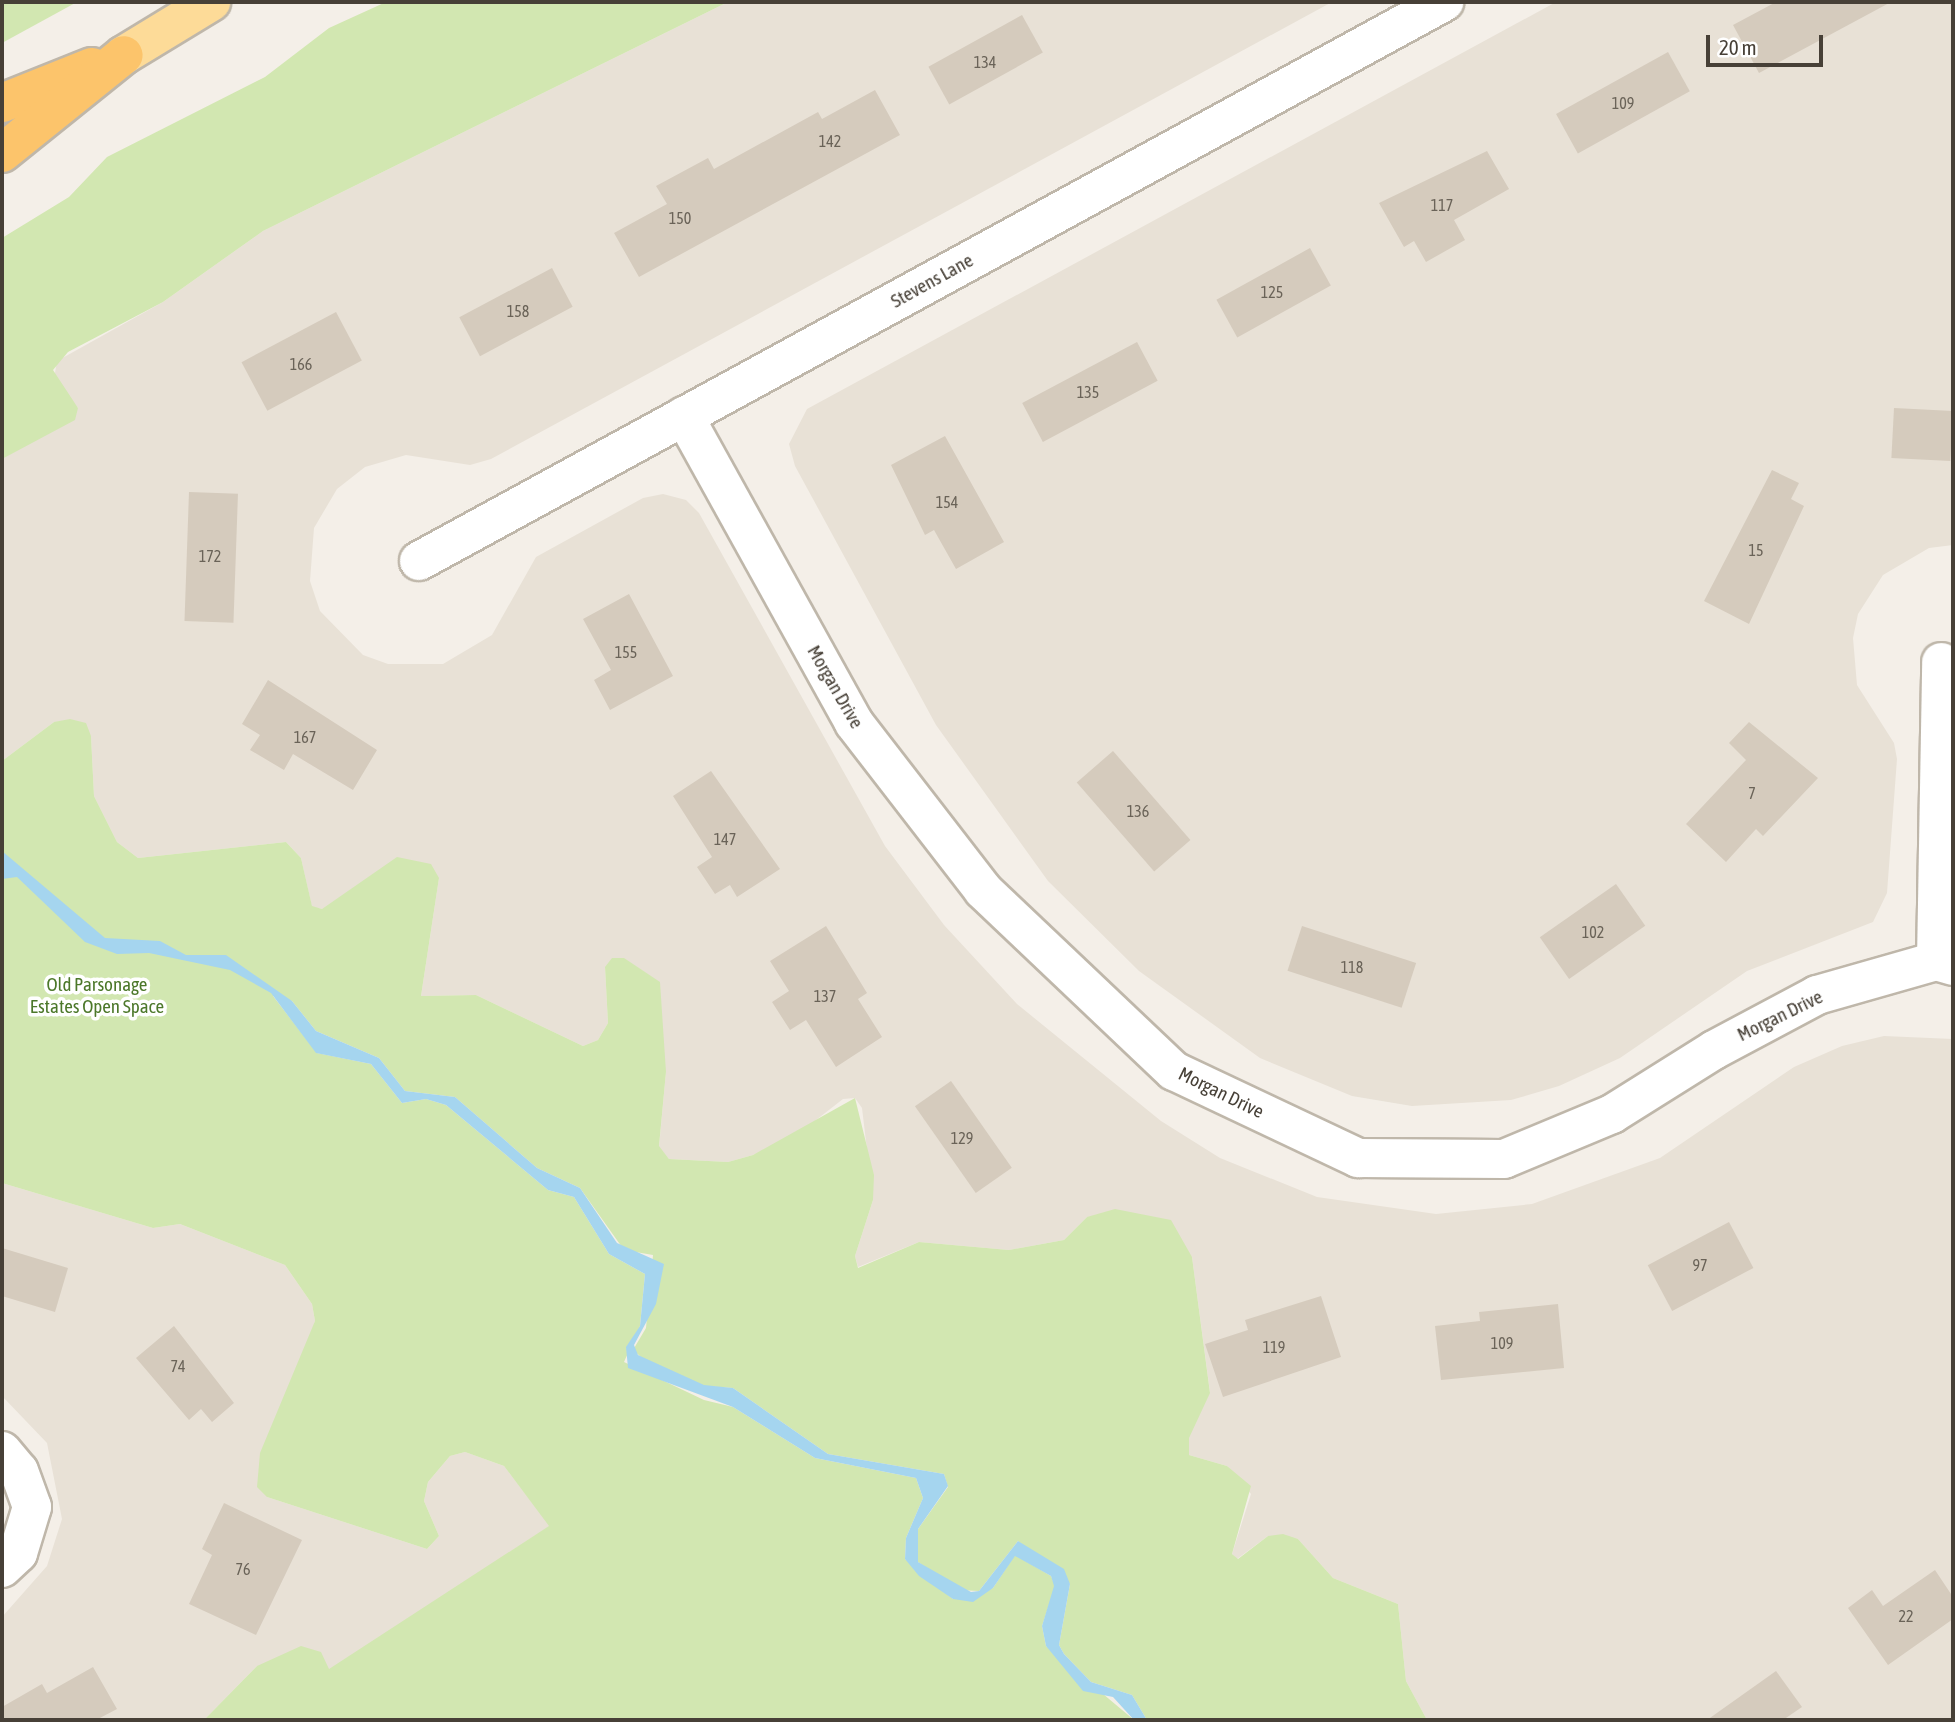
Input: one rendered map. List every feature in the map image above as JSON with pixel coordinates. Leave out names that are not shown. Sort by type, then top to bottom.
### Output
[{"type":"highway","points":[[2,103],[124,55]]},
{"type":"highway","points":[[2,153],[124,55]]},
{"type":"main road","points":[[124,55],[211,2]]},
{"type":"street","name":"Stevens Lane","points":[[419,561],[1444,2]]},
{"type":"street","name":"Morgan Drive","points":[[684,416],[854,723],[983,890],[1174,1071],[1358,1158],[1504,1159],[1612,1114],[1714,1049],[1817,995],[1945,963]]},
{"type":"street","points":[[1941,662],[1945,963]]},
{"type":"street","points":[[2,1451],[19,1471],[32,1507],[18,1553],[2,1568]]},
{"type":"shaded area","points":[[728,2],[1332,2],[491,459],[470,465],[406,455],[365,467],[337,489],[314,528],[310,581],[320,611],[363,655],[388,664],[443,664],[492,635],[536,557],[643,498],[663,494],[686,500],[699,513],[885,846],[944,925],[1017,1004],[1161,1121],[1220,1158],[1317,1197],[1436,1214],[1532,1204],[1660,1158],[1794,1067],[1842,1046],[1884,1036],[1953,1039],[1953,1720],[1427,1720],[1406,1681],[1398,1604],[1333,1578],[1298,1539],[1268,1536],[1237,1559],[1232,1554],[1251,1494],[1227,1466],[1189,1455],[1188,1438],[1210,1392],[1192,1257],[1087,1217],[1064,1240],[1009,1250],[919,1242],[858,1267],[855,1256],[873,1200],[862,1108],[855,1098],[843,1099],[793,1138],[753,1155],[728,1162],[669,1159],[659,1147],[666,1072],[605,967],[608,1023],[598,1040],[583,1046],[476,995],[421,996],[439,878],[322,909],[312,907],[301,858],[286,842],[138,858],[117,842],[94,796],[91,736],[54,722],[2,761],[2,459],[78,408],[54,379],[57,361],[163,302],[263,231]]},
{"type":"shaded area","points":[[1556,2],[1953,2],[1953,545],[1929,548],[1883,575],[1858,614],[1853,638],[1857,685],[1894,743],[1897,759],[1887,893],[1873,922],[1747,971],[1620,1058],[1559,1086],[1511,1100],[1412,1106],[1352,1096],[1260,1058],[1139,971],[1048,881],[936,725],[795,466],[789,444],[807,409]]},
{"type":"shaded area","points":[[2,1183],[153,1228],[180,1224],[285,1265],[312,1304],[315,1321],[267,1497],[427,1549],[439,1536],[424,1501],[428,1482],[450,1456],[465,1452],[504,1466],[550,1526],[329,1670],[257,1666],[204,1720],[2,1720],[2,1617],[47,1566],[62,1519],[47,1443],[2,1396]]},
{"type":"green space","points":[[2,2],[77,2],[2,43]]},
{"type":"green space","points":[[386,2],[728,2],[263,231],[163,302],[68,352],[53,370],[78,408],[75,420],[2,459],[2,238],[69,197],[107,157],[265,77],[329,28]]},
{"type":"green space","name":"Old Parsonage Estates Open Space","points":[[70,719],[86,723],[91,736],[94,796],[117,842],[138,858],[286,842],[301,858],[312,906],[322,909],[397,857],[431,864],[439,878],[421,996],[476,995],[583,1046],[598,1040],[608,1023],[605,967],[612,958],[624,958],[660,982],[666,1072],[659,1146],[669,1159],[728,1162],[753,1155],[855,1098],[874,1175],[873,1200],[855,1256],[858,1268],[919,1242],[1009,1250],[1064,1240],[1087,1217],[1115,1209],[1171,1220],[1192,1257],[1210,1393],[1189,1438],[1189,1455],[1227,1466],[1251,1486],[1232,1554],[1238,1559],[1268,1536],[1283,1534],[1298,1539],[1333,1578],[1398,1604],[1406,1681],[1427,1720],[1147,1720],[1132,1695],[1091,1682],[1064,1654],[1059,1645],[1070,1584],[1018,1541],[979,1591],[959,1590],[918,1562],[918,1529],[948,1487],[944,1474],[828,1454],[733,1388],[704,1386],[650,1365],[633,1350],[646,1328],[653,1255],[624,1250],[580,1188],[537,1168],[455,1097],[405,1091],[379,1058],[316,1031],[292,1001],[273,996],[317,1053],[371,1064],[402,1103],[426,1099],[446,1105],[548,1190],[574,1197],[609,1254],[645,1274],[640,1326],[624,1362],[704,1400],[733,1407],[815,1458],[916,1478],[923,1498],[906,1538],[905,1559],[953,1599],[993,1588],[1015,1555],[1051,1576],[1055,1586],[1042,1626],[1046,1646],[1134,1720],[204,1720],[257,1666],[301,1646],[321,1652],[329,1669],[549,1526],[504,1466],[465,1452],[450,1456],[428,1482],[424,1501],[439,1536],[427,1549],[267,1497],[257,1487],[260,1453],[315,1321],[312,1304],[285,1265],[180,1224],[153,1228],[2,1183],[2,761],[54,722]]},
{"type":"water","points":[[2,851],[105,938],[160,941],[186,955],[226,955],[292,1001],[316,1031],[379,1058],[405,1091],[455,1097],[537,1168],[580,1188],[617,1243],[664,1264],[656,1304],[634,1345],[638,1355],[704,1385],[733,1388],[828,1454],[944,1474],[948,1486],[918,1529],[918,1562],[971,1592],[979,1591],[1018,1541],[1064,1569],[1070,1584],[1059,1645],[1064,1654],[1091,1682],[1132,1695],[1147,1720],[1134,1720],[1113,1697],[1083,1691],[1046,1646],[1042,1626],[1054,1586],[1051,1576],[1015,1556],[993,1588],[973,1602],[953,1599],[919,1576],[905,1559],[906,1538],[923,1498],[916,1478],[815,1458],[733,1407],[628,1368],[626,1347],[640,1326],[645,1274],[609,1254],[574,1197],[548,1190],[446,1105],[426,1099],[402,1103],[371,1064],[316,1053],[271,993],[230,970],[149,953],[117,954],[85,942],[17,877],[2,879]]},
{"type":"building","points":[[1776,2],[1891,2],[1759,73],[1733,25]]},
{"type":"building","points":[[1022,15],[1043,53],[949,104],[928,67]]},
{"type":"building","points":[[1668,52],[1690,91],[1578,153],[1556,114]]},
{"type":"building","points":[[875,90],[900,135],[639,277],[614,233],[667,204],[656,186],[708,158],[714,169],[818,112],[822,119]]},
{"type":"building","points":[[1487,151],[1509,189],[1454,220],[1465,240],[1426,262],[1414,241],[1404,247],[1379,203]]},
{"type":"building","points":[[1310,248],[1331,286],[1237,337],[1216,300]]},
{"type":"building","points":[[552,268],[573,307],[480,356],[459,317]]},
{"type":"building","points":[[336,312],[362,361],[267,411],[242,362]]},
{"type":"building","points":[[1137,342],[1158,381],[1043,442],[1022,403]]},
{"type":"building","points":[[1894,408],[1953,411],[1950,461],[1891,458]]},
{"type":"building","points":[[945,436],[1004,542],[956,569],[934,530],[925,535],[891,465]]},
{"type":"building","points":[[1772,470],[1799,483],[1791,499],[1804,506],[1749,624],[1704,601]]},
{"type":"building","points":[[189,492],[238,494],[233,623],[184,621]]},
{"type":"building","points":[[629,594],[673,676],[610,710],[594,680],[611,670],[583,619]]},
{"type":"building","points":[[268,680],[377,750],[353,790],[293,754],[284,770],[250,750],[260,735],[242,724]]},
{"type":"building","points":[[1749,722],[1818,778],[1763,836],[1756,829],[1726,862],[1686,824],[1746,760],[1729,743]]},
{"type":"building","points":[[1113,751],[1190,840],[1154,872],[1077,782]]},
{"type":"building","points":[[711,771],[780,869],[737,897],[730,885],[715,894],[697,867],[712,857],[673,796]]},
{"type":"building","points":[[1616,884],[1645,926],[1569,979],[1540,937]]},
{"type":"building","points":[[826,926],[867,993],[858,999],[882,1037],[836,1067],[806,1020],[790,1030],[772,1002],[789,991],[770,961]]},
{"type":"building","points":[[1302,926],[1416,963],[1402,1008],[1287,971]]},
{"type":"building","points":[[951,1081],[1012,1168],[976,1193],[915,1106]]},
{"type":"building","points":[[1729,1222],[1753,1268],[1672,1311],[1648,1265]]},
{"type":"building","points":[[2,1248],[68,1268],[55,1312],[2,1296]]},
{"type":"building","points":[[1321,1296],[1341,1357],[1223,1397],[1205,1344],[1248,1330],[1245,1320]]},
{"type":"building","points":[[1558,1304],[1564,1368],[1441,1380],[1435,1326],[1480,1321],[1479,1312]]},
{"type":"building","points":[[174,1326],[234,1403],[212,1422],[201,1409],[189,1420],[136,1358]]},
{"type":"building","points":[[224,1503],[302,1540],[256,1635],[189,1604],[212,1555],[202,1549]]},
{"type":"building","points":[[1935,1570],[1953,1597],[1953,1619],[1888,1665],[1848,1608],[1872,1590],[1883,1606]]},
{"type":"building","points":[[93,1667],[117,1709],[96,1720],[2,1720],[2,1707],[42,1684],[47,1693]]},
{"type":"building","points":[[1776,1671],[1802,1707],[1783,1720],[1707,1720]]}]
